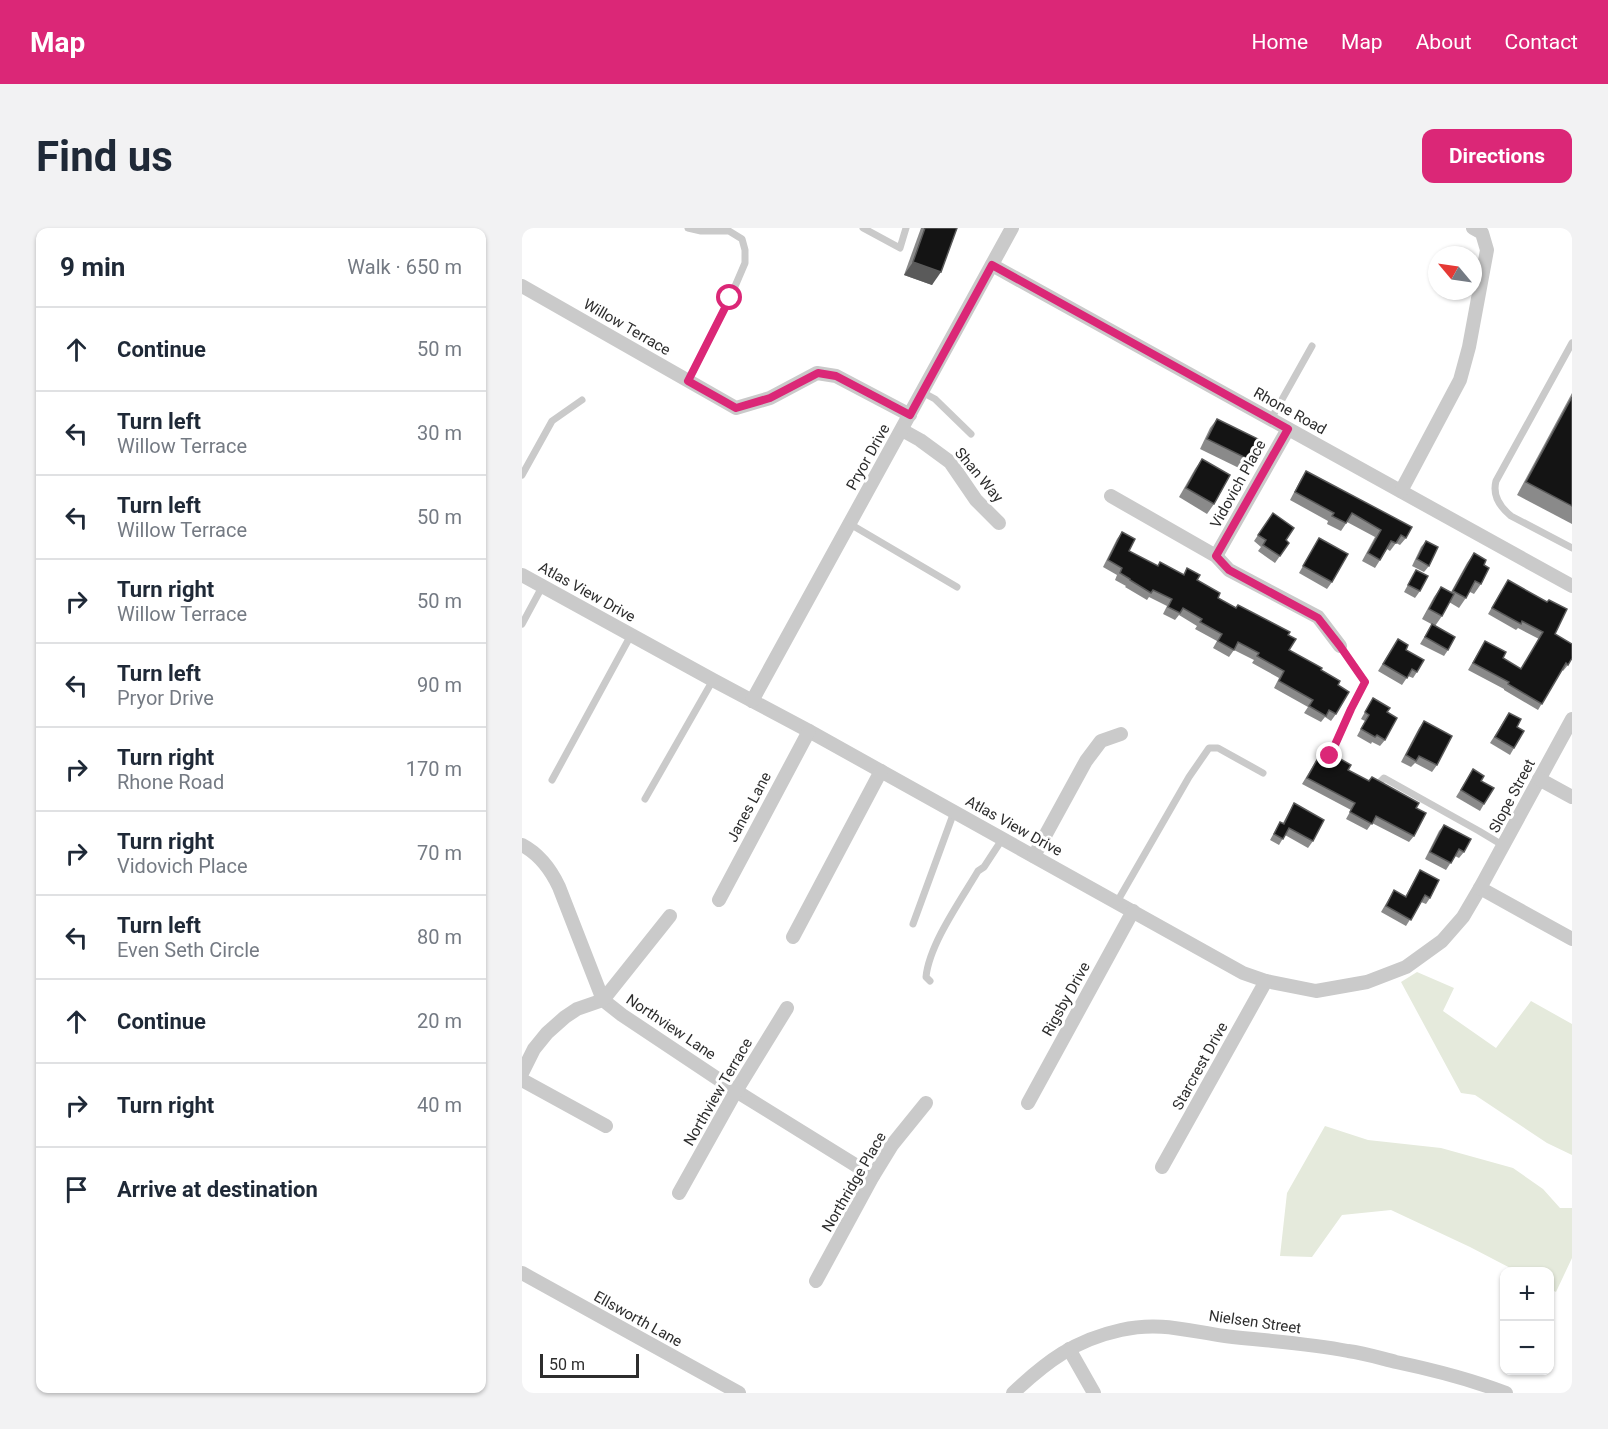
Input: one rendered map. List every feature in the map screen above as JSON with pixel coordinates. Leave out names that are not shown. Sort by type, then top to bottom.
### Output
[{"type":"street","name":"Pryor Drive","points":[[752,701],[1012,228]]},
{"type":"street","points":[[1401,491],[1460,380],[1469,346],[1487,250],[1482,233],[1473,228]]},
{"type":"street","name":"Rhone Road","points":[[992,265],[1572,586]]},
{"type":"street","name":"Willow Terrace","points":[[522,286],[736,408],[770,398],[818,373],[836,376],[910,415]]},
{"type":"street","name":"Vidovich Place","points":[[1216,556],[1288,429]]},
{"type":"street","name":"Shan Way","points":[[902,430],[950,462],[976,500],[999,523]]},
{"type":"street","points":[[1111,496],[1216,556],[1229,570],[1318,618],[1340,646]]},
{"type":"street","name":"Atlas View Drive","points":[[522,575],[809,731],[1244,973],[1266,981],[1316,991],[1367,982],[1406,967],[1442,941],[1463,917],[1480,888]]},
{"type":"street","name":"Slope Street","points":[[1480,888],[1572,719]]},
{"type":"street","name":"Janes Lane","points":[[719,900],[809,731]]},
{"type":"street","points":[[1034,856],[1086,762],[1101,741],[1121,734]]},
{"type":"street","points":[[793,937],[881,771]]},
{"type":"street","points":[[1539,779],[1572,797]]},
{"type":"street","name":"Northview Lane","points":[[522,845],[529,848],[551,870],[603,1000],[736,1091],[873,1176]]},
{"type":"street","points":[[1480,888],[1572,939]]},
{"type":"street","name":"Rigsby Drive","points":[[1028,1103],[1133,911]]},
{"type":"street","points":[[522,1073],[534,1049],[554,1025],[577,1009],[603,1000],[670,916]]},
{"type":"street","name":"Starcrest Drive","points":[[1162,1167],[1266,981]]},
{"type":"street","name":"Northview Terrace","points":[[678,1193],[736,1091],[787,1008]]},
{"type":"street","points":[[522,1080],[606,1126]]},
{"type":"street","name":"Northridge Place","points":[[816,1281],[892,1145],[926,1103]]},
{"type":"street","name":"Ellsworth Lane","points":[[522,1273],[732,1391]]},
{"type":"street","name":"Nielsen Street","points":[[1013,1393],[1053,1358],[1087,1340],[1124,1329],[1161,1326],[1347,1350],[1451,1374],[1506,1393]]},
{"type":"street","points":[[1069,1349],[1094,1393]]},
{"type":"lane","points":[[688,228],[701,231],[729,231],[742,239],[745,263],[688,381]]},
{"type":"lane","points":[[863,228],[900,248],[906,228]]},
{"type":"lane","points":[[1572,343],[1494,488],[1497,501],[1511,516],[1572,548]]},
{"type":"lane","points":[[1271,419],[1312,346]]},
{"type":"lane","points":[[922,392],[935,399],[971,434]]},
{"type":"lane","points":[[522,475],[552,421],[582,400]]},
{"type":"lane","points":[[850,524],[957,587]]},
{"type":"lane","points":[[522,624],[542,586]]},
{"type":"lane","points":[[552,780],[631,635]]},
{"type":"lane","points":[[1330,756],[1365,682],[1340,646]]},
{"type":"lane","points":[[645,799],[713,680]]},
{"type":"lane","points":[[1117,902],[1189,777],[1209,748],[1218,748],[1263,772]]},
{"type":"lane","points":[[1378,784],[1384,778],[1504,846]]},
{"type":"lane","points":[[913,924],[954,812]]},
{"type":"lane","points":[[930,981],[926,977],[927,967],[940,936],[978,871],[984,867],[1003,838]]},
{"type":"shaded area","points":[[1417,972],[1454,988],[1443,1011],[1496,1048],[1531,1001],[1572,1024],[1572,1155],[1547,1143],[1475,1095],[1461,1093],[1401,982]]},
{"type":"shaded area","points":[[1325,1126],[1368,1140],[1441,1148],[1513,1168],[1543,1189],[1560,1208],[1572,1208],[1572,1258],[1556,1292],[1554,1291],[1554,1267],[1508,1267],[1391,1210],[1342,1215],[1312,1257],[1280,1256],[1287,1193]]},
{"type":"building","points":[[925,228],[957,228],[941,272],[913,262]]},
{"type":"building","points":[[1572,397],[1572,506],[1526,482]]},
{"type":"building","points":[[1217,419],[1258,439],[1248,459],[1207,439]]},
{"type":"building","points":[[1202,459],[1230,475],[1214,504],[1186,488]]},
{"type":"building","points":[[1306,471],[1412,527],[1406,538],[1401,535],[1396,543],[1391,541],[1380,560],[1368,553],[1381,530],[1352,513],[1346,523],[1332,516],[1334,513],[1295,492]]},
{"type":"building","points":[[1273,513],[1294,528],[1286,540],[1289,543],[1280,556],[1263,545],[1266,540],[1258,535]]},
{"type":"building","points":[[1122,532],[1135,539],[1129,551],[1158,566],[1160,562],[1184,575],[1187,568],[1200,575],[1197,580],[1220,593],[1218,598],[1236,608],[1238,605],[1290,632],[1288,635],[1296,639],[1289,650],[1322,668],[1321,670],[1340,681],[1338,685],[1349,692],[1336,714],[1329,710],[1326,716],[1309,706],[1313,700],[1279,681],[1284,671],[1257,656],[1259,653],[1238,642],[1234,650],[1218,641],[1222,634],[1200,622],[1202,619],[1183,608],[1180,613],[1168,607],[1172,599],[1153,590],[1151,593],[1120,573],[1122,568],[1108,560]]},
{"type":"building","points":[[1319,538],[1348,554],[1332,582],[1303,566]]},
{"type":"building","points":[[1426,541],[1438,547],[1429,566],[1417,559]]},
{"type":"building","points":[[1474,553],[1486,560],[1484,565],[1489,568],[1481,584],[1475,581],[1466,598],[1453,591]]},
{"type":"building","points":[[1416,570],[1428,576],[1420,591],[1408,585]]},
{"type":"building","points":[[1508,580],[1547,602],[1549,600],[1567,609],[1555,634],[1572,644],[1572,658],[1568,665],[1566,663],[1542,704],[1508,684],[1509,682],[1473,663],[1485,641],[1506,652],[1503,658],[1521,669],[1543,632],[1522,621],[1521,624],[1492,608]]},
{"type":"building","points":[[1441,587],[1454,594],[1442,616],[1429,609]]},
{"type":"building","points":[[1432,624],[1455,637],[1448,650],[1425,637]]},
{"type":"building","points":[[1398,639],[1408,645],[1406,650],[1424,660],[1417,672],[1412,669],[1407,678],[1383,664]]},
{"type":"building","points":[[1373,698],[1390,708],[1387,712],[1397,718],[1385,740],[1361,729],[1369,715],[1365,712]]},
{"type":"building","points":[[1509,713],[1521,719],[1517,727],[1524,731],[1514,748],[1495,737]]},
{"type":"building","points":[[1424,721],[1452,736],[1437,765],[1419,756],[1416,761],[1406,755]]},
{"type":"building","points":[[1323,749],[1351,765],[1348,770],[1369,781],[1372,777],[1419,803],[1416,808],[1426,813],[1414,836],[1376,816],[1372,824],[1350,812],[1355,803],[1307,778]]},
{"type":"building","points":[[1473,769],[1484,776],[1481,781],[1494,788],[1484,804],[1461,790]]},
{"type":"building","points":[[1294,803],[1324,820],[1313,841],[1289,828],[1283,839],[1274,834],[1280,822],[1284,824]]},
{"type":"building","points":[[1444,825],[1471,839],[1464,852],[1459,849],[1451,863],[1430,852]]},
{"type":"building","points":[[1420,870],[1439,880],[1430,898],[1425,895],[1411,920],[1386,906],[1394,890],[1406,897]]},
{"type":"route","points":[[730,298],[688,381],[736,408],[770,398],[818,373],[836,376],[910,415],[992,265],[1288,429],[1216,556],[1229,570],[1318,618],[1365,682],[1330,756]]}]
